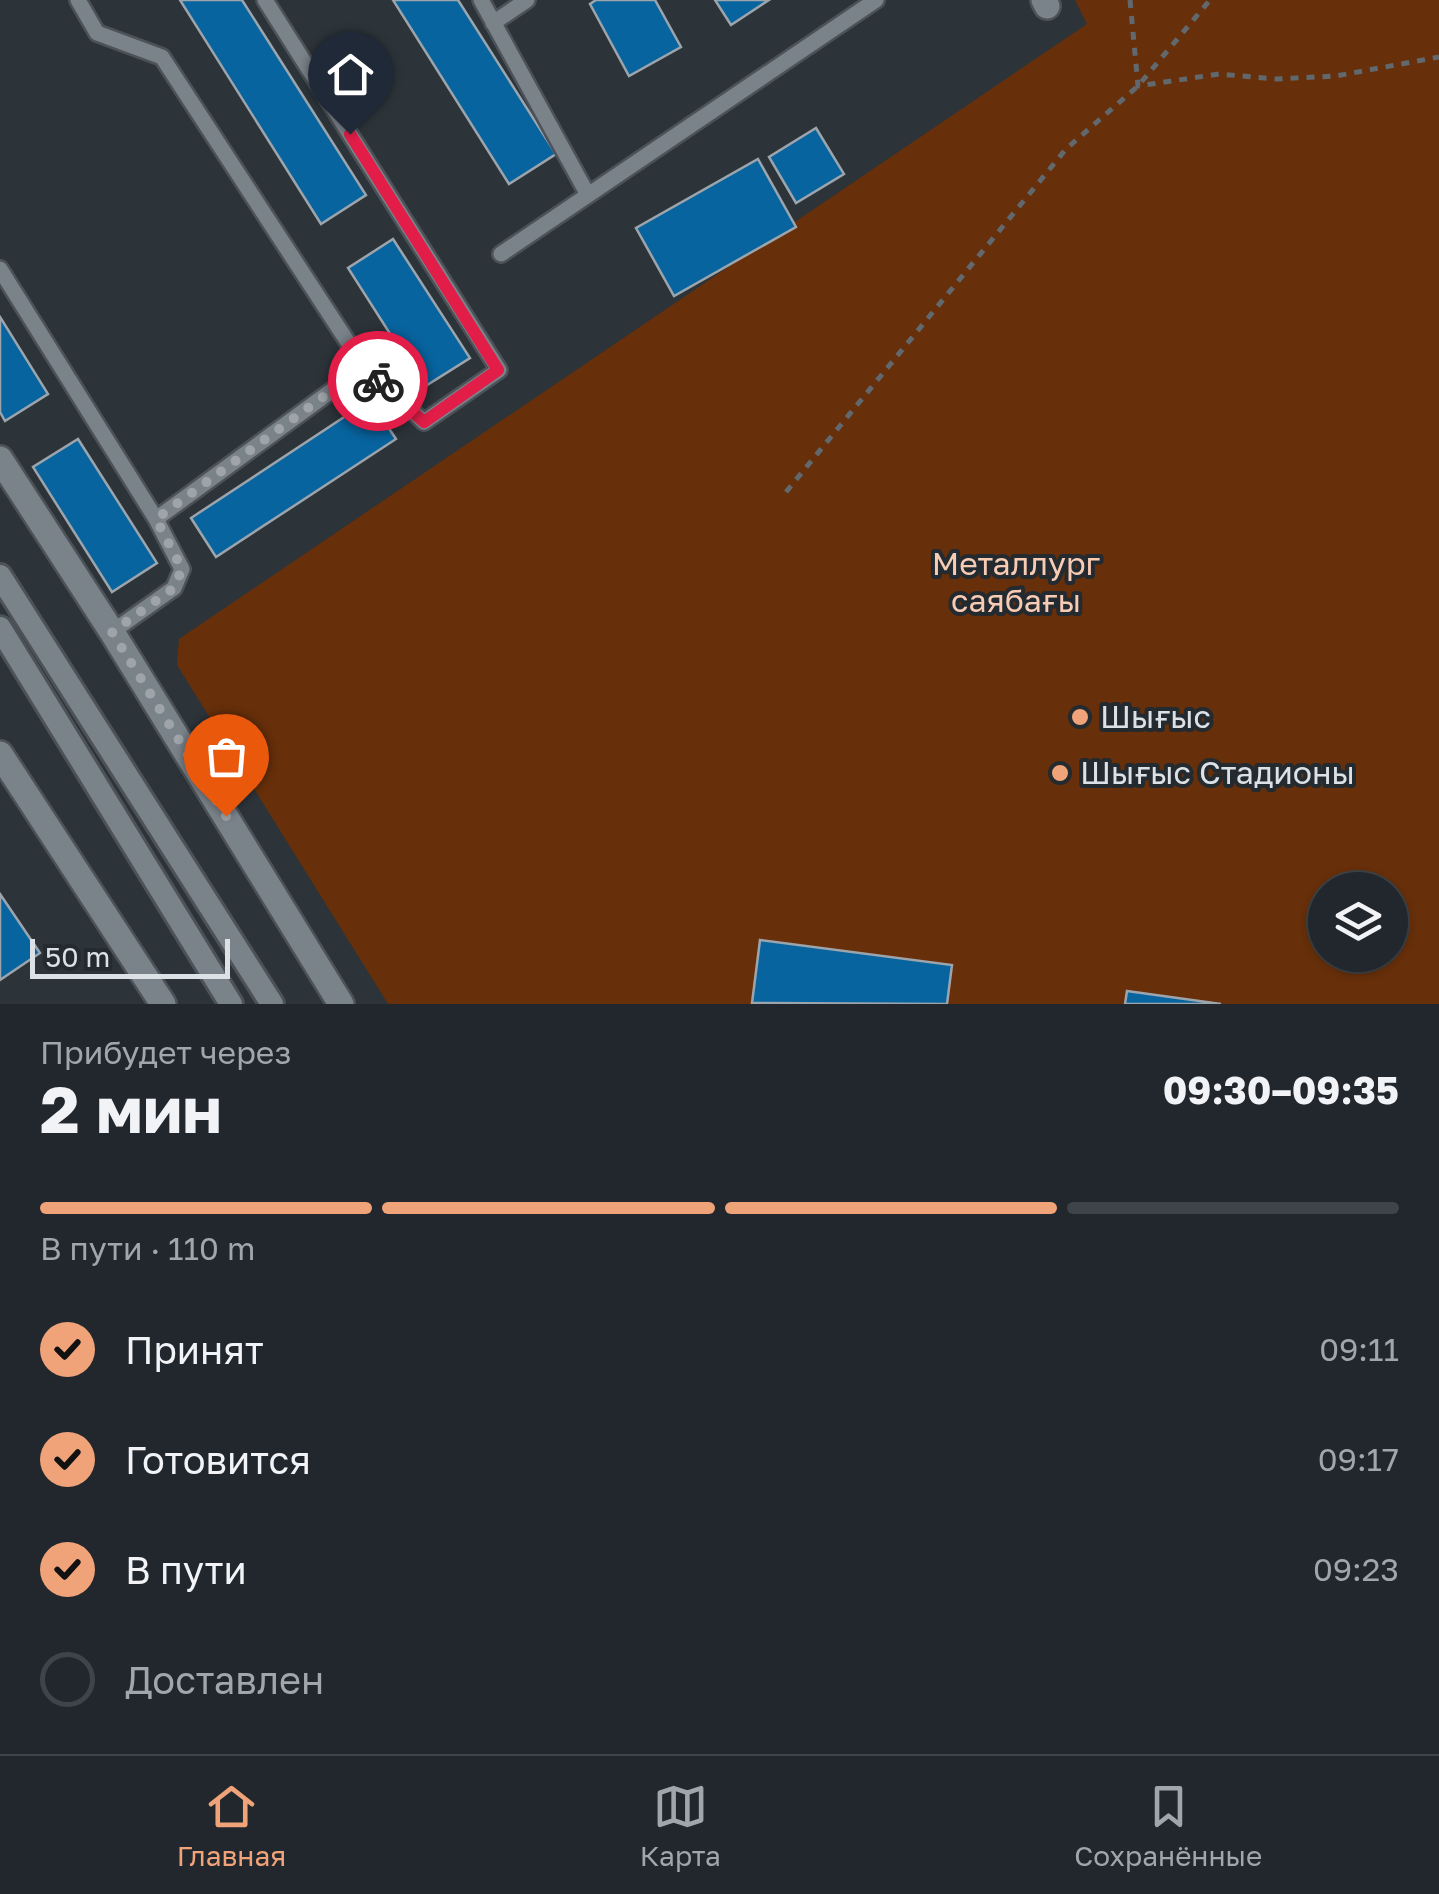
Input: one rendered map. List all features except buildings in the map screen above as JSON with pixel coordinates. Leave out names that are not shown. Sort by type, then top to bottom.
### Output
[{"type":"main road","points":[[0,459],[112,632],[340,1004]]},
{"type":"main road","points":[[0,754],[163,1004]]},
{"type":"street","points":[[0,576],[272,1004]]},
{"type":"street","points":[[0,628],[231,1004]]},
{"type":"street","points":[[189,937],[218,917]]},
{"type":"lane","points":[[78,0],[97,33],[162,57],[364,367],[424,422],[498,370],[264,0]]},
{"type":"lane","points":[[481,0],[588,195]]},
{"type":"lane","points":[[493,22],[527,0]]},
{"type":"lane","points":[[501,254],[876,0]]},
{"type":"lane","points":[[0,269],[156,519],[182,569],[174,588],[112,632]]},
{"type":"lane","points":[[156,519],[364,367]]},
{"type":"path","points":[[1130,0],[1138,86]]},
{"type":"path","points":[[786,492],[1066,149],[1138,86],[1210,0]]},
{"type":"path","points":[[1138,86],[1219,74],[1276,79],[1336,76],[1439,57]]},
{"type":"green space","name":"Металлург саябағы","points":[[1075,0],[1439,0],[1439,1004],[388,1004],[177,665],[179,639],[1087,24]]},
{"type":"way so far","points":[[226,816],[112,632],[174,588],[182,569],[156,519],[364,367],[378,381]]},
{"type":"place","name":"Шығыс","points":[[1080,717]]},
{"type":"place","name":"Шығыс Стадионы","points":[[1060,773]]},
{"type":"route","points":[[350,134],[498,370],[424,422],[378,381]]}]
